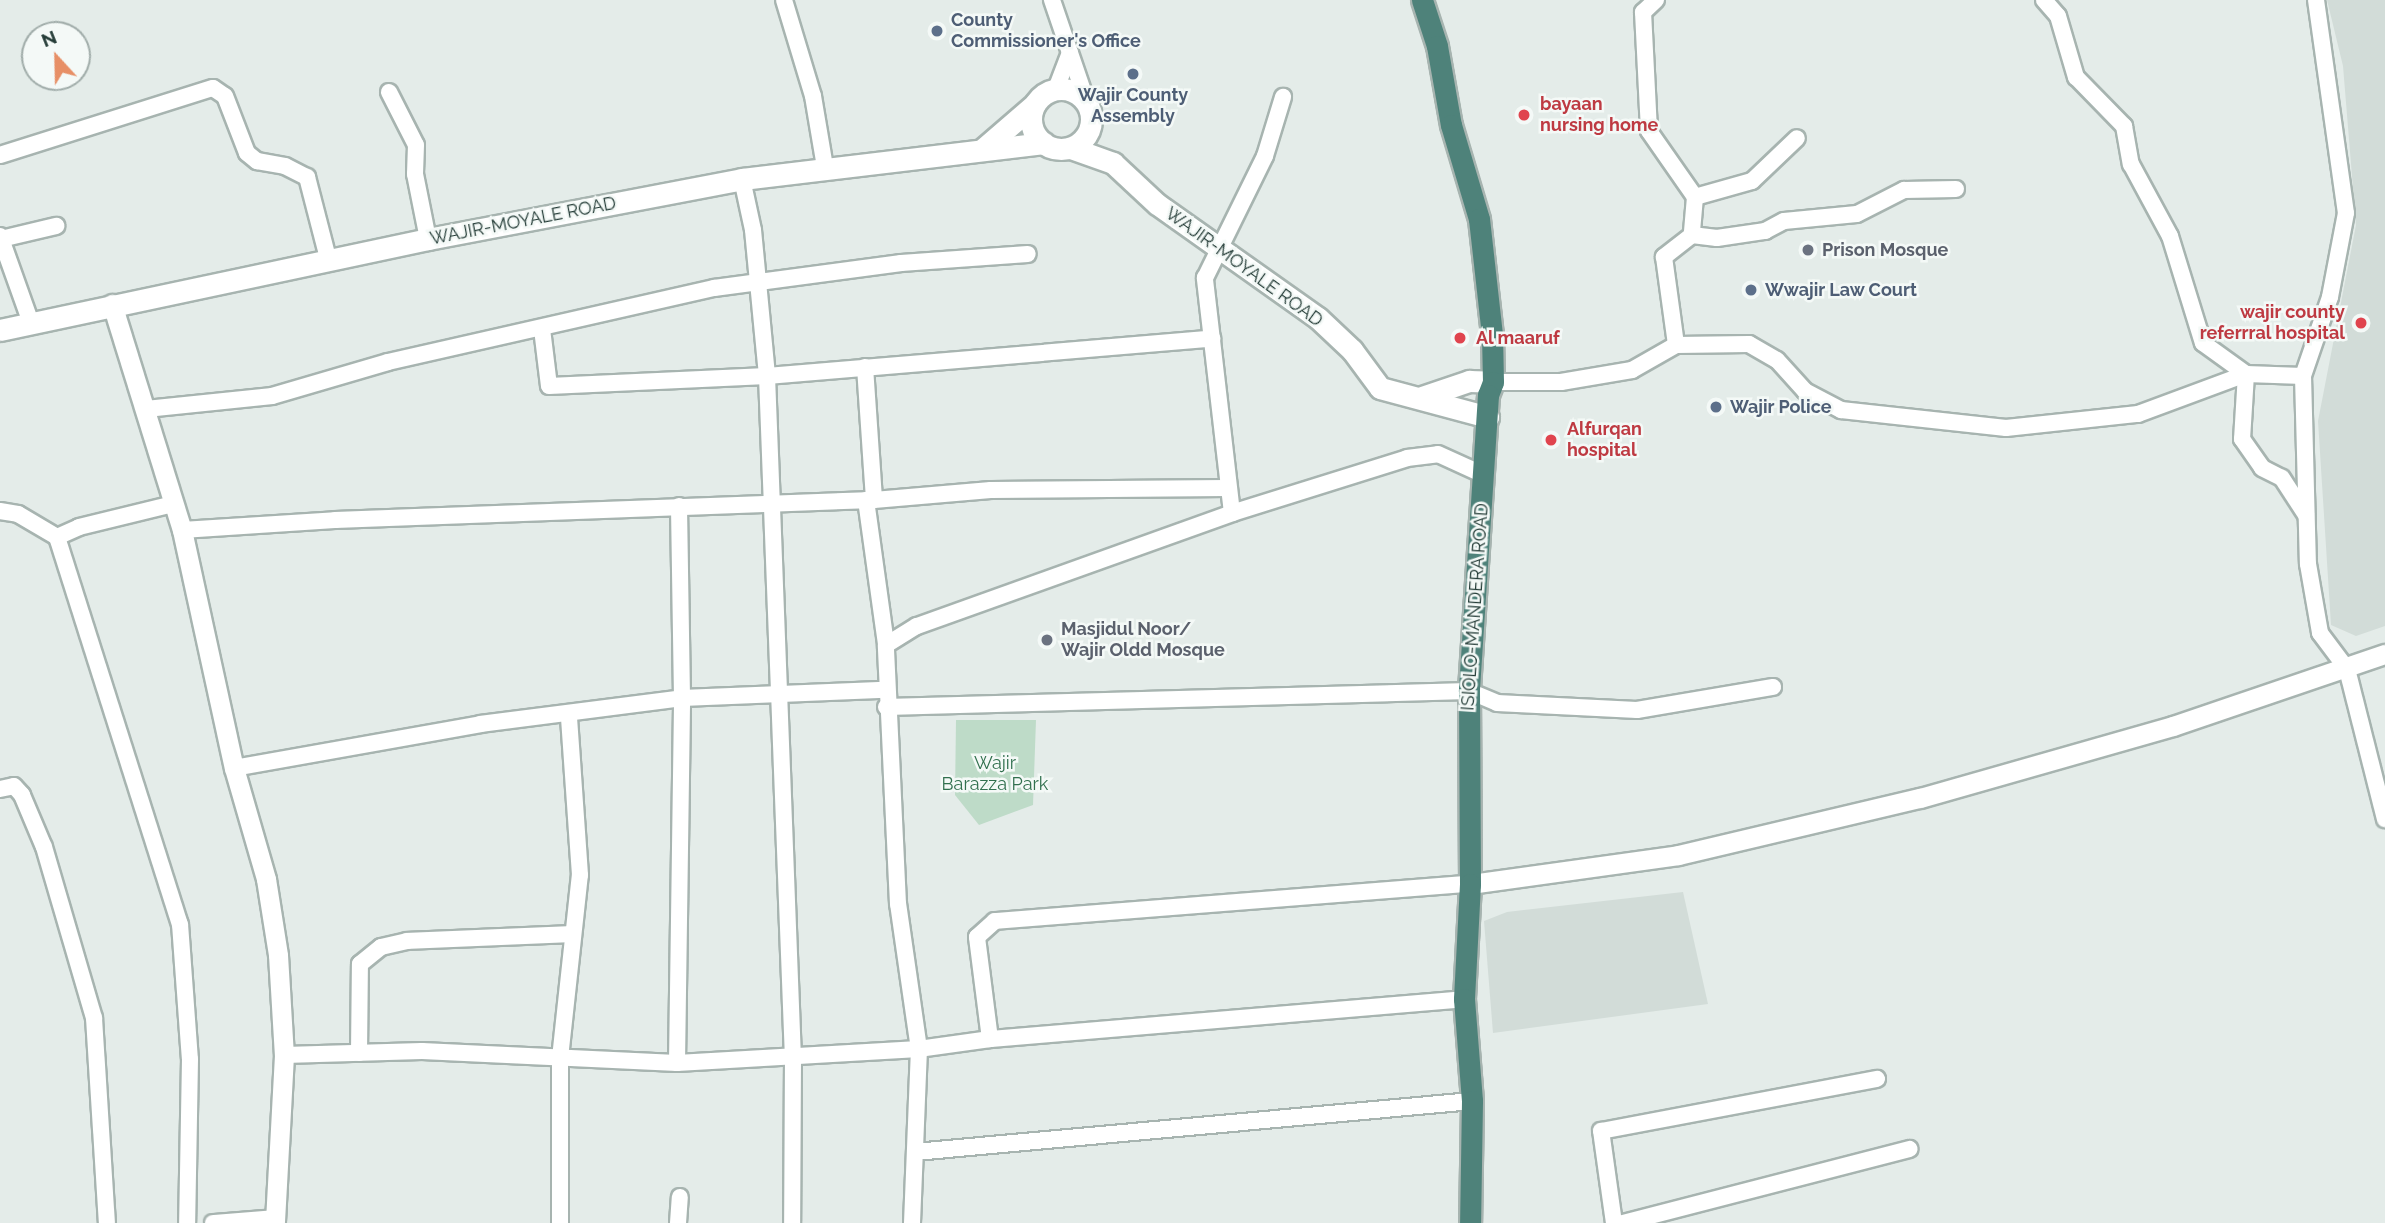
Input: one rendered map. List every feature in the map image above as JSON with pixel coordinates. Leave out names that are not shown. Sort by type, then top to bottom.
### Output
[{"type":"highway","name":"ISIOLO-MANDERA ROAD","points":[[1422,0],[1437,46],[1451,125],[1479,219],[1489,291],[1493,382],[1488,417],[1469,691],[1470,884],[1464,999],[1472,1101],[1470,1223]]},
{"type":"main road","points":[[984,148],[1056,89],[1068,89],[1089,112],[1113,163]]},
{"type":"main road","points":[[1035,104],[1031,124],[1044,144],[1071,148],[1088,133],[1089,112]]},
{"type":"main road","name":"WAJIR-MOYALE ROAD","points":[[0,330],[112,304],[329,262],[428,239],[742,179],[984,148],[1044,144]]},
{"type":"main road","name":"WAJIR-MOYALE ROAD","points":[[1071,148],[1113,163],[1157,204],[1318,318],[1352,350],[1380,388],[1422,397],[1488,417]]},
{"type":"main road","points":[[1422,397],[1469,382],[1493,382]]},
{"type":"street","points":[[784,0],[813,96],[825,167]]},
{"type":"street","points":[[1656,0],[1643,12],[1649,131],[1695,197],[1692,234],[1664,257],[1676,345]]},
{"type":"street","points":[[2045,0],[2058,16],[2076,76],[2124,126],[2131,164],[2170,236],[2203,343],[2246,374]]},
{"type":"street","points":[[2316,0],[2332,91],[2346,213],[2330,297],[2303,376],[2308,564],[2320,633],[2347,669],[2385,819]]},
{"type":"street","points":[[1058,4],[1089,112]]},
{"type":"street","points":[[1056,89],[1070,52]]},
{"type":"street","points":[[0,155],[213,88],[225,96],[247,153],[257,161],[292,168],[307,177],[329,262]]},
{"type":"street","points":[[389,92],[416,145],[415,174],[428,239]]},
{"type":"street","points":[[1231,513],[1205,278],[1216,248],[1265,156],[1283,97]]},
{"type":"street","points":[[1695,197],[1752,181],[1797,138]]},
{"type":"street","points":[[742,179],[759,283],[767,376],[776,696],[793,1058],[792,1223]]},
{"type":"street","points":[[1692,234],[1717,238],[1765,231],[1784,220],[1857,214],[1904,190],[1956,189]]},
{"type":"street","points":[[31,323],[1,237],[56,226]]},
{"type":"street","points":[[146,409],[272,396],[388,362],[542,329],[595,313],[759,283],[901,263],[1028,254]]},
{"type":"street","points":[[112,304],[182,530],[234,768],[266,879],[278,955],[284,1055],[275,1220],[213,1223]]},
{"type":"street","points":[[542,329],[549,386],[767,376],[1212,339]]},
{"type":"street","points":[[1493,382],[1561,382],[1632,370],[1676,345],[1749,344],[1777,360],[1805,391],[1841,410],[2006,428],[2138,414],[2246,374],[2303,376]]},
{"type":"street","points":[[864,367],[870,500],[886,645],[885,690],[898,904],[919,1049],[912,1223]]},
{"type":"street","points":[[2246,374],[2242,439],[2262,468],[2282,478],[2306,515]]},
{"type":"street","points":[[886,645],[918,626],[1231,513],[1407,458],[1437,454],[1484,475]]},
{"type":"street","points":[[182,530],[679,506],[870,500],[991,490],[1227,488]]},
{"type":"street","points":[[57,537],[79,527],[173,505]]},
{"type":"street","points":[[677,1063],[682,698],[679,506]]},
{"type":"street","points":[[0,511],[18,514],[57,537],[180,923],[190,1059],[187,1223]]},
{"type":"street","points":[[990,1039],[977,937],[995,921],[1470,884],[1678,855],[1920,798],[2173,726],[2385,654]]},
{"type":"street","points":[[886,707],[1469,691],[1497,703],[1637,710],[1773,687]]},
{"type":"street","points":[[234,768],[480,724],[569,716],[682,698],[885,690]]},
{"type":"street","points":[[560,1223],[560,1058],[571,934],[580,875],[569,716]]},
{"type":"street","points":[[0,789],[14,786],[22,795],[44,847],[94,1018],[107,1223]]},
{"type":"street","points":[[359,1053],[360,964],[381,947],[407,941],[571,934]]},
{"type":"street","points":[[284,1055],[422,1051],[677,1063],[793,1058],[1464,999]]},
{"type":"street","points":[[1614,1223],[1601,1131],[1878,1079]]},
{"type":"street","points":[[915,1153],[1472,1101]]},
{"type":"street","points":[[1623,1223],[1910,1149]]},
{"type":"street","points":[[678,1223],[680,1196]]},
{"type":"shaded area","name":"wajir county referrral hospital","points":[[2327,0],[2385,0],[2385,626],[2356,636],[2331,625],[2318,421],[2356,225],[2343,66]]},
{"type":"shaded area","points":[[1683,892],[1708,1004],[1493,1033],[1484,921],[1507,912]]},
{"type":"green space","name":"Wajir Barazza Park","points":[[956,720],[1036,720],[1033,805],[979,825],[955,795]]},
{"type":"place","name":"County Commissioner's Office","points":[[937,31]]},
{"type":"place","name":"Wajir County Assembly","points":[[1133,74]]},
{"type":"place","name":"bayaan nursing home","points":[[1524,115]]},
{"type":"place","name":"Prison Mosque","points":[[1808,250]]},
{"type":"place","name":"Wwajir Law Court","points":[[1751,290]]},
{"type":"place","name":"wajir county referrral hospital","points":[[2361,323]]},
{"type":"place","name":"Al maaruf","points":[[1460,338]]},
{"type":"place","name":"Wajir Police","points":[[1716,407]]},
{"type":"place","name":"Alfurqan hospital","points":[[1551,440]]},
{"type":"place","name":"Masjidul Noor/ Wajir Oldd Mosque","points":[[1047,640]]}]
